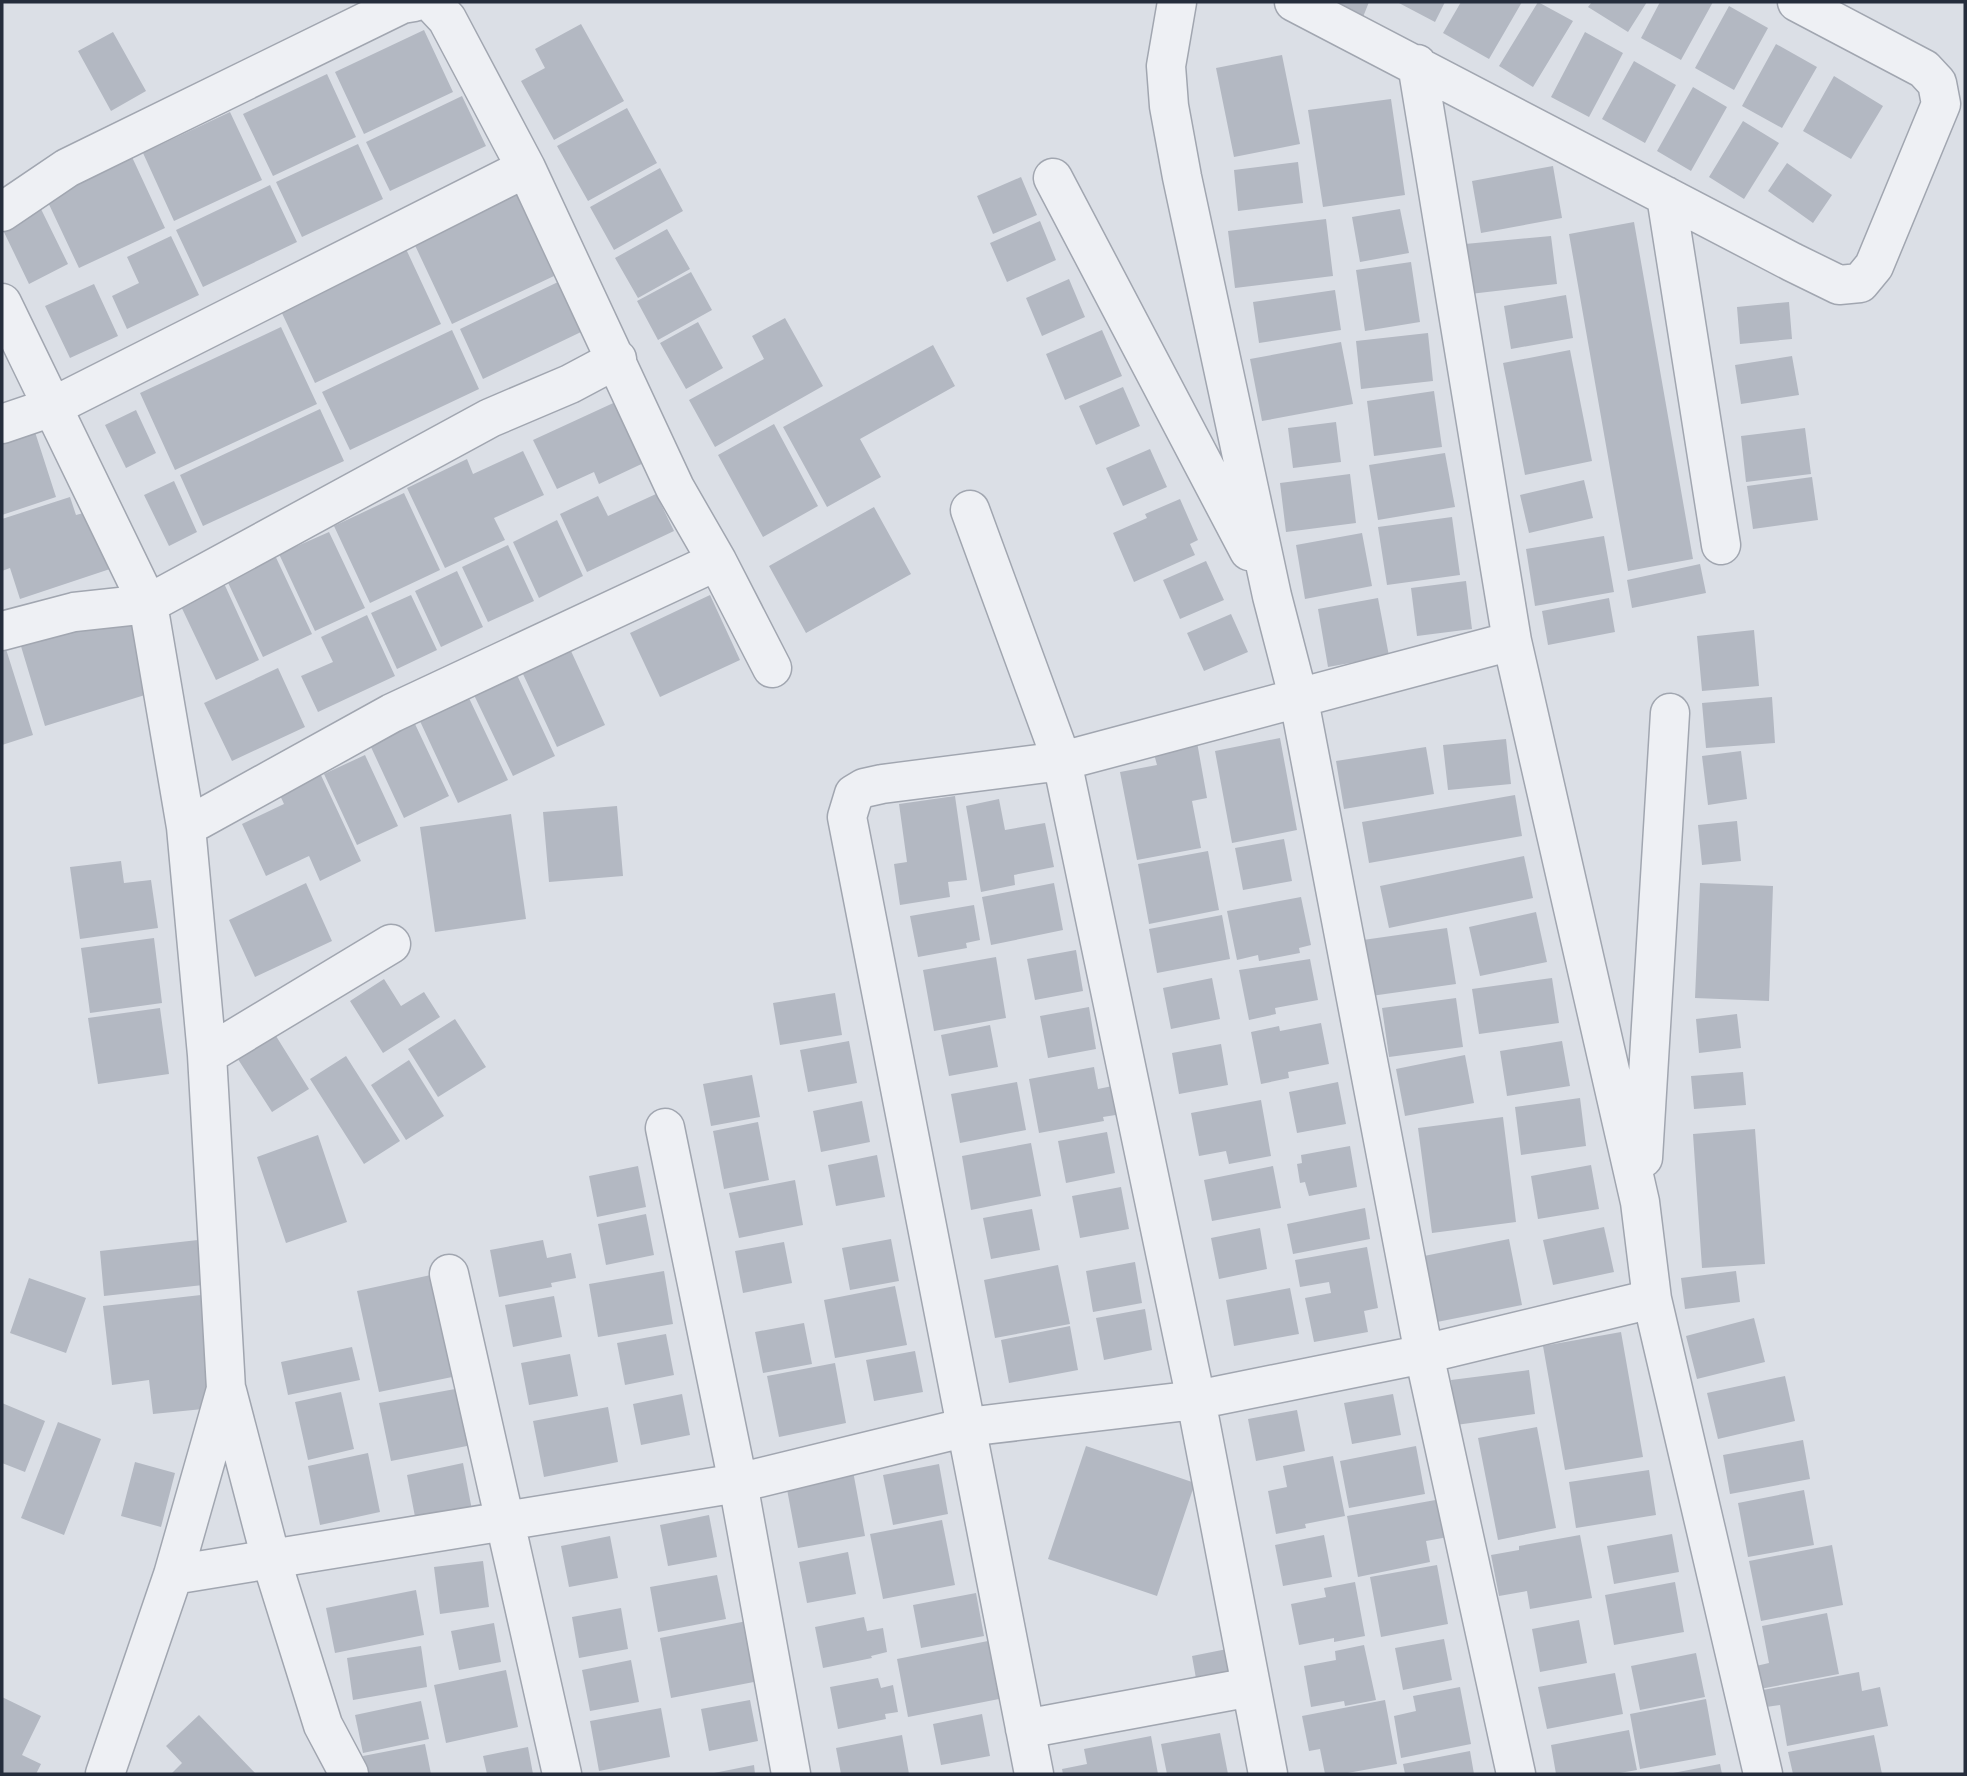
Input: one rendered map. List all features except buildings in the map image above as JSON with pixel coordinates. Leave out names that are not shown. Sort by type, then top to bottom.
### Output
[{"type":"street","points":[[2,212],[66,168],[402,4],[414,2]]},
{"type":"street","points":[[431,2],[447,19],[526,169],[675,488],[717,561],[772,668]]},
{"type":"street","points":[[1177,2],[1166,65],[1169,106],[1182,177],[1272,596],[1299,699],[1424,1354],[1516,1774]]},
{"type":"street","points":[[1294,2],[1839,285],[1860,284],[1874,266],[1941,104],[1937,83],[1924,69],[1797,2]]},
{"type":"street","points":[[1417,64],[1512,641],[1640,1202],[1652,1299],[1763,1774]]},
{"type":"street","points":[[2,424],[52,407],[526,169]]},
{"type":"street","points":[[1053,178],[1272,596]]},
{"type":"street","points":[[1666,195],[1721,545]]},
{"type":"street","points":[[2,303],[148,604],[186,827],[207,1055],[226,1389],[271,1559],[323,1725],[349,1774]]},
{"type":"street","points":[[2,631],[74,612],[148,604],[490,418],[570,384],[617,359]]},
{"type":"street","points":[[970,510],[1062,761],[1196,1400],[1268,1774]]},
{"type":"street","points":[[186,827],[392,713],[717,561]]},
{"type":"street","points":[[1034,1774],[847,817],[854,794],[864,788],[1062,761],[1512,641]]},
{"type":"street","points":[[1640,1202],[1670,713]]},
{"type":"street","points":[[207,1055],[391,944]]},
{"type":"street","points":[[665,1128],[738,1483],[791,1774]]},
{"type":"street","points":[[449,1275],[562,1774]]},
{"type":"street","points":[[173,1574],[738,1483],[967,1427],[1196,1400],[1424,1354],[1652,1299]]},
{"type":"street","points":[[105,1774],[173,1574],[226,1389]]},
{"type":"street","points":[[1025,1729],[1251,1687]]}]
